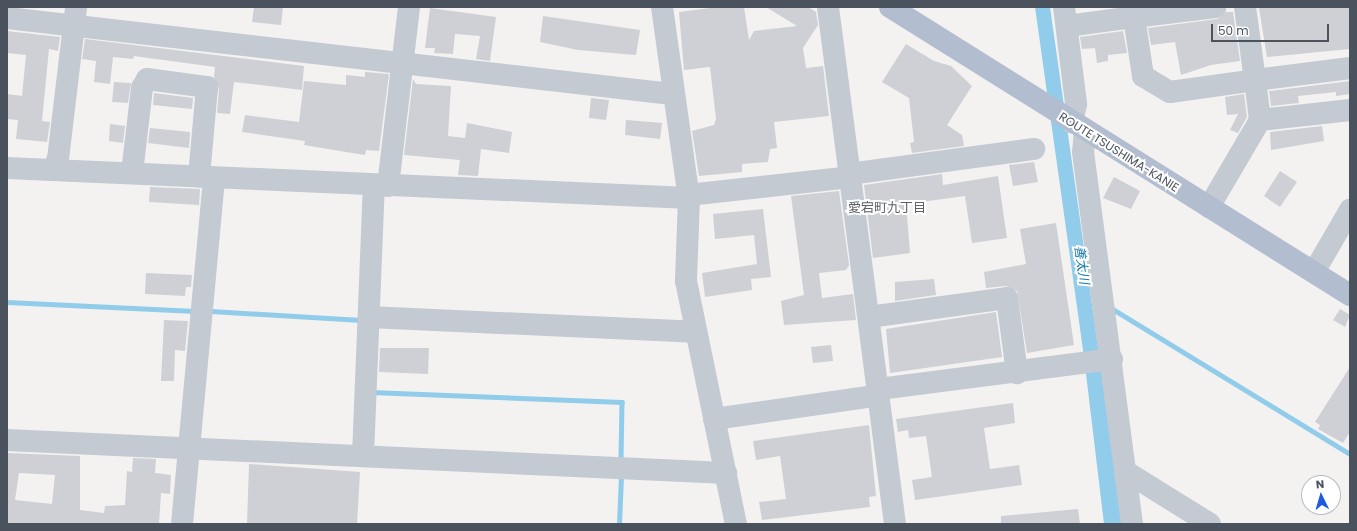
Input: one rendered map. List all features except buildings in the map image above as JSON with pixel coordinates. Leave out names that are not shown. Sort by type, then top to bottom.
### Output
[{"type":"main road","name":"ROUTE TSUSHIMA-KANIE","points":[[890,7],[1350,295]]},
{"type":"street","points":[[363,456],[369,317],[381,185],[402,63],[409,7]]},
{"type":"street","points":[[662,7],[672,94],[689,196],[686,281],[695,332],[736,524]]},
{"type":"street","points":[[828,7],[879,389],[895,524]]},
{"type":"street","points":[[1132,524],[1109,359],[1083,152],[1078,126],[1065,17],[1134,17],[1215,7]]},
{"type":"street","points":[[1209,207],[1260,120],[1245,7]]},
{"type":"street","points":[[53,170],[58,159],[75,16]]},
{"type":"street","points":[[7,18],[75,16],[402,63],[672,94]]},
{"type":"street","points":[[1134,17],[1143,76],[1170,92],[1350,68]]},
{"type":"street","points":[[132,173],[142,88],[147,80],[207,87],[207,178],[189,449],[182,524]]},
{"type":"street","points":[[1260,120],[1350,110]]},
{"type":"street","points":[[7,168],[132,173],[207,178],[689,196],[850,176],[1034,149]]},
{"type":"street","points":[[1314,272],[1350,210]]},
{"type":"street","points":[[869,317],[1007,298],[1017,372]]},
{"type":"street","points":[[369,317],[695,332]]},
{"type":"street","points":[[714,418],[873,396],[879,389],[1109,359]]},
{"type":"street","points":[[7,440],[726,473]]},
{"type":"street","points":[[1125,471],[1210,524]]},
{"type":"water","name":"善太川","points":[[1035,7],[1050,7],[1123,524],[1104,524],[1084,357]]},
{"type":"waterway","points":[[7,302],[195,311]]},
{"type":"waterway","points":[[1111,308],[1350,454]]},
{"type":"waterway","points":[[211,311],[361,320]]},
{"type":"waterway","points":[[371,392],[622,402],[621,458]]},
{"type":"waterway","points":[[619,524],[621,476]]},
{"type":"district","name":"愛宕町九丁目","points":[[887,208]]}]
